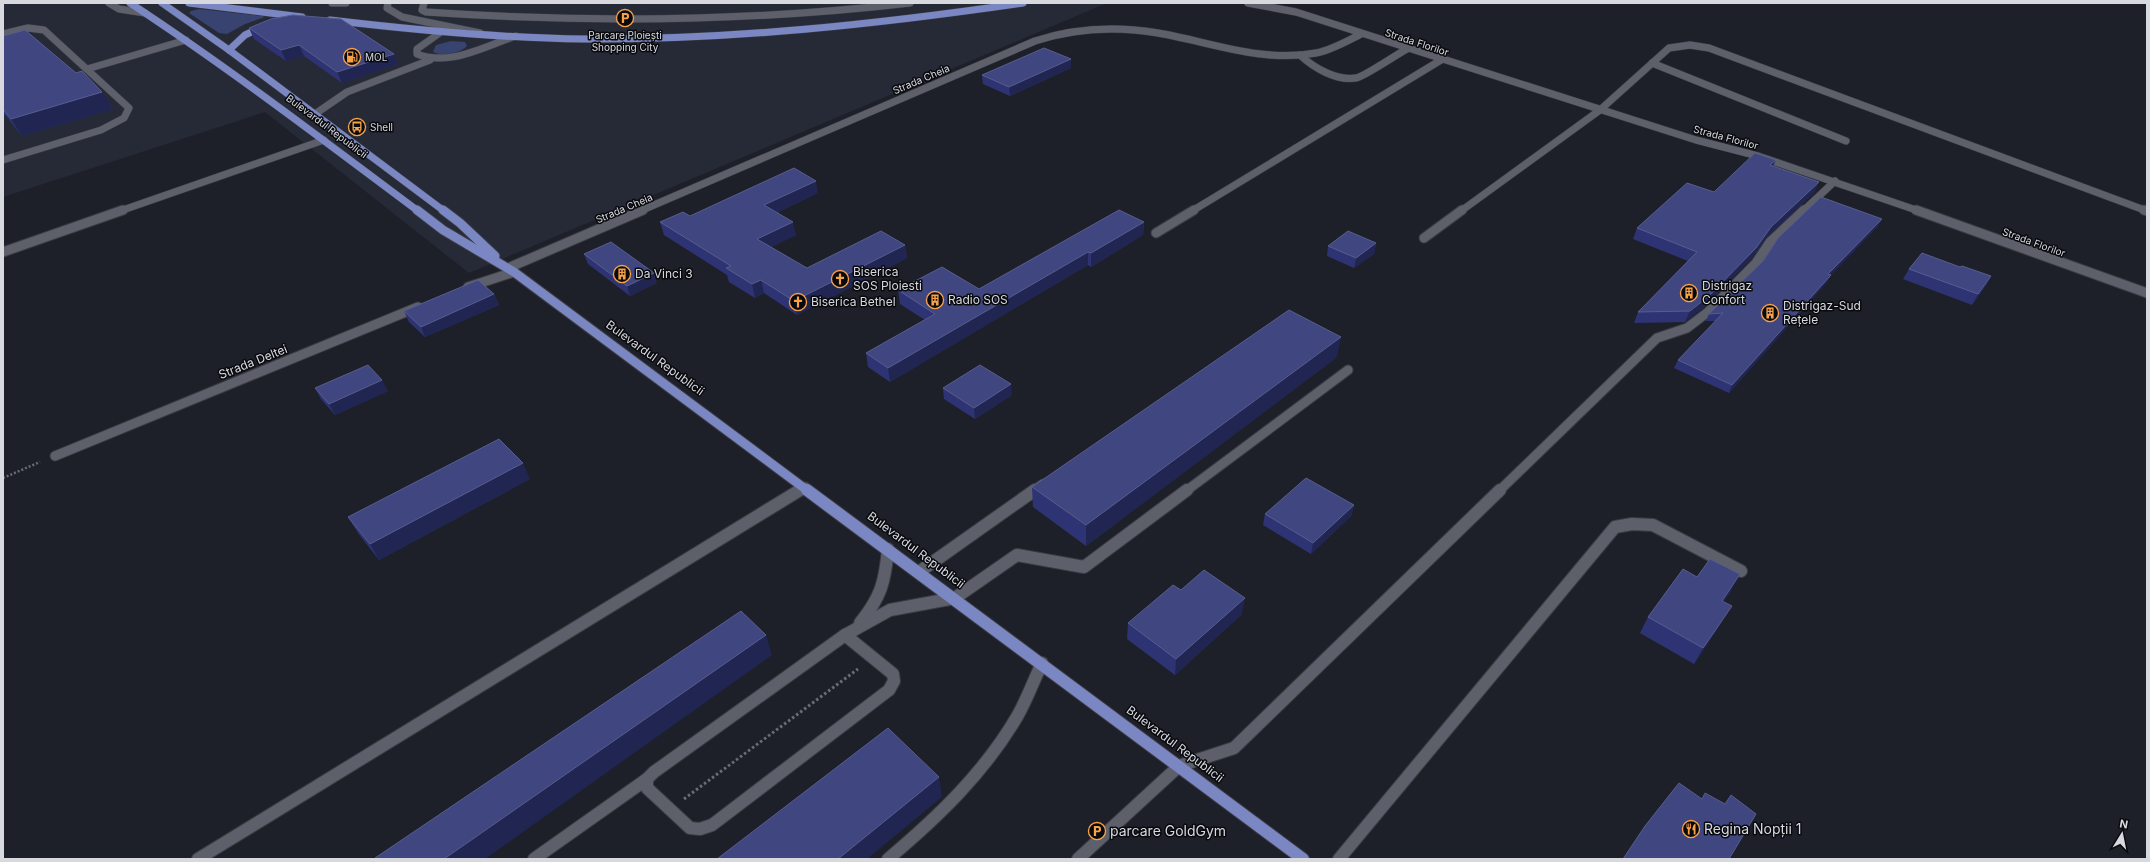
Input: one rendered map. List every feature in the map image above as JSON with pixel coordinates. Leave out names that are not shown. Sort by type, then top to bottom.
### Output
[{"type":"main road","name":"Bulevardul Republicii","points":[[130,3],[186,40],[324,140],[443,230],[511,270],[955,598],[1304,859]]},
{"type":"main road","name":"Bulevardul Republicii","points":[[162,3],[229,50],[460,223],[511,270]]},
{"type":"main road","points":[[189,3],[307,17]]},
{"type":"main road","points":[[237,3],[307,17]]},
{"type":"main road","points":[[323,19],[442,32],[516,36],[618,38],[764,33],[873,24],[1023,3]]},
{"type":"main road","points":[[281,21],[307,17]]},
{"type":"main road","points":[[229,50],[245,35],[269,24]]},
{"type":"street","points":[[109,3],[119,9],[145,13]]},
{"type":"street","points":[[332,3],[346,3]]},
{"type":"street","points":[[388,3],[387,8],[402,17],[494,35]]},
{"type":"street","points":[[424,3],[422,10],[426,12],[636,21],[751,18],[910,3]]},
{"type":"street","points":[[1248,3],[1296,12]]},
{"type":"street","points":[[1282,3],[1296,12]]},
{"type":"street","name":"Strada Florilor","points":[[1296,12],[1600,110],[1696,140],[1758,156],[1835,181],[2147,293]]},
{"type":"street","points":[[3,34],[28,28],[44,30],[129,108],[128,113],[124,118],[101,130],[3,160]]},
{"type":"street","name":"Strada Cheia","points":[[511,270],[1028,44],[1060,32],[1094,29],[1148,32],[1176,37],[1245,54],[1282,56],[1300,55],[1331,48],[1361,34]]},
{"type":"street","points":[[430,60],[417,54],[417,49],[442,32]]},
{"type":"street","points":[[315,114],[347,92],[430,60],[452,58],[516,36]]},
{"type":"street","points":[[87,69],[186,40]]},
{"type":"street","points":[[1424,238],[1600,110],[1669,48],[1690,45],[1709,48],[2147,211]]},
{"type":"street","points":[[1300,55],[1313,67],[1336,76],[1356,78],[1407,49]]},
{"type":"street","points":[[1156,234],[1441,60]]},
{"type":"street","points":[[1652,63],[1846,141]]},
{"type":"street","points":[[3,252],[324,140]]},
{"type":"street","points":[[1078,859],[1179,766],[1234,748],[1657,338],[1687,328],[1708,312],[1756,264],[1770,242],[1835,181]]},
{"type":"street","points":[[456,292],[511,270]]},
{"type":"street","name":"Strada Deltei","points":[[55,456],[427,304]]},
{"type":"street","points":[[534,859],[647,779],[654,772],[857,626],[890,610],[955,598],[1017,555],[1084,567],[1348,370]]},
{"type":"street","points":[[919,572],[1049,480]]},
{"type":"street","points":[[198,859],[804,487]]},
{"type":"street","points":[[1339,859],[1615,527],[1632,524],[1653,525],[1741,571]]},
{"type":"street","points":[[857,626],[877,602],[885,583],[888,549]]},
{"type":"street","points":[[647,779],[647,788],[690,828],[700,829],[712,825],[889,690],[894,681],[893,674],[845,635]]},
{"type":"street","points":[[888,859],[958,797],[991,756],[1018,715],[1042,663]]},
{"type":"path","points":[[3,478],[55,456]]},
{"type":"path","points":[[670,810],[873,658]]},
{"type":"shaded area","points":[[3,3],[1107,3],[469,273],[265,112],[3,197]]},
{"type":"shaded area","points":[[199,9],[265,17],[245,24],[227,34],[219,33],[189,13]]},
{"type":"shaded area","points":[[451,41],[465,42],[467,46],[460,51],[450,54],[437,54],[433,52],[436,45]]},
{"type":"building","points":[[293,15],[341,19],[394,54],[337,72],[299,45],[281,50],[249,28],[271,19]]},
{"type":"building","points":[[25,30],[76,73],[82,71],[102,92],[11,119],[3,109],[3,36]]},
{"type":"building","points":[[1044,48],[1071,59],[1009,87],[982,75]]},
{"type":"building","points":[[1755,153],[1776,160],[1770,165],[1819,182],[1771,227],[1756,248],[1709,296],[1690,311],[1638,312],[1697,252],[1637,228],[1687,183],[1714,192]]},
{"type":"building","points":[[794,168],[816,181],[764,205],[793,222],[757,239],[807,268],[881,231],[905,245],[794,301],[761,280],[752,284],[726,268],[731,266],[660,222],[683,212],[690,216]]},
{"type":"building","points":[[1821,197],[1882,219],[1828,274],[1831,275],[1732,385],[1678,360],[1723,313],[1709,314],[1764,260],[1778,238]]},
{"type":"building","points":[[1119,210],[1144,222],[1091,253],[1088,252],[888,368],[866,353],[935,314],[898,290],[942,267],[979,289]]},
{"type":"building","points":[[1348,231],[1376,243],[1356,258],[1328,246]]},
{"type":"building","points":[[611,242],[654,273],[627,286],[584,254]]},
{"type":"building","points":[[1922,253],[1960,267],[1962,266],[1991,276],[1978,294],[1909,269]]},
{"type":"building","points":[[478,280],[494,294],[421,327],[404,311]]},
{"type":"building","points":[[1289,310],[1341,337],[1086,525],[1032,487]]},
{"type":"building","points":[[368,365],[382,380],[329,404],[315,388]]},
{"type":"building","points":[[980,365],[1011,384],[974,408],[943,388]]},
{"type":"building","points":[[499,439],[523,463],[370,544],[348,517]]},
{"type":"building","points":[[1306,478],[1354,505],[1313,543],[1265,514]]},
{"type":"building","points":[[1710,559],[1740,574],[1722,601],[1732,606],[1703,648],[1648,617],[1683,569],[1697,577]]},
{"type":"building","points":[[1204,570],[1245,598],[1176,659],[1128,623],[1173,585],[1181,590]]},
{"type":"building","points":[[741,611],[766,635],[444,859],[375,858]]},
{"type":"building","points":[[888,728],[939,777],[838,859],[717,859]]},
{"type":"building","name":"Regina Nopții 1","points":[[1679,783],[1702,799],[1705,793],[1725,804],[1731,795],[1756,814],[1729,859],[1623,859],[1645,826]]},
{"type":"place","name":"Parcare Ploiești Shopping City","points":[[625,18]]},
{"type":"place","name":"MOL","points":[[352,57]]},
{"type":"place","name":"Shell","points":[[357,127]]},
{"type":"place","name":"Da Vinci 3","points":[[622,274]]},
{"type":"place","name":"Biserica SOS Ploiesti","points":[[840,279]]},
{"type":"place","name":"Distrigaz Confort","points":[[1689,293]]},
{"type":"place","name":"Radio SOS","points":[[935,300]]},
{"type":"place","name":"Biserica Bethel","points":[[798,302]]},
{"type":"place","name":"Distrigaz-Sud Rețele","points":[[1770,313]]},
{"type":"place","name":"Regina Nopții 1","points":[[1691,829]]},
{"type":"place","name":"parcare GoldGym","points":[[1097,831]]}]
